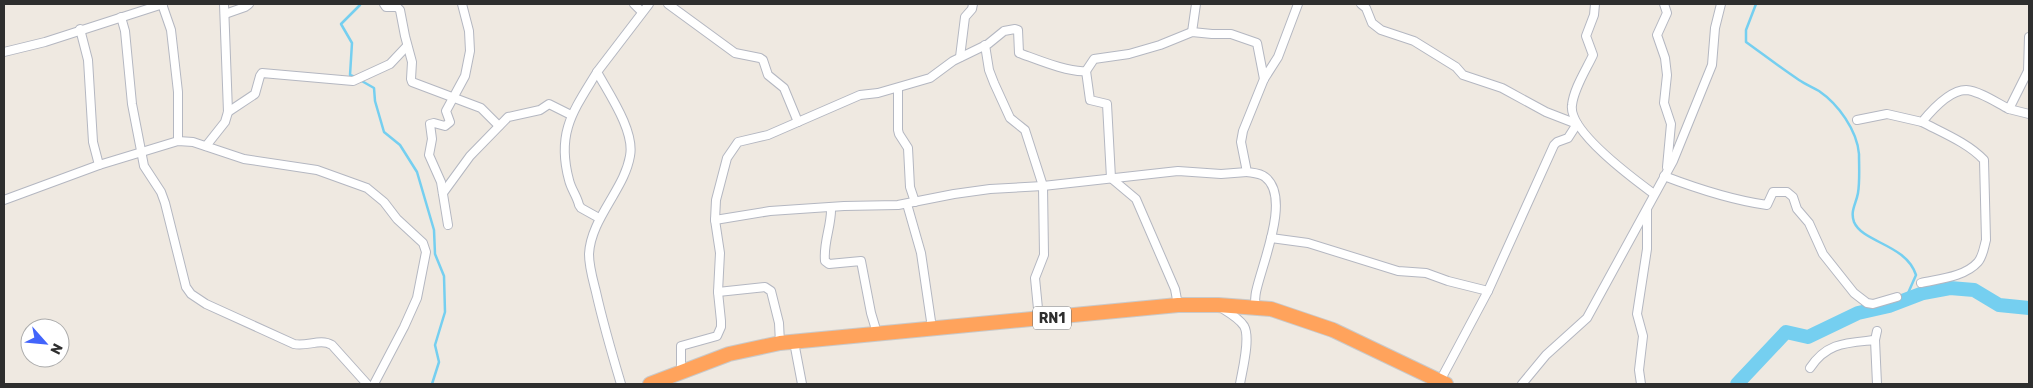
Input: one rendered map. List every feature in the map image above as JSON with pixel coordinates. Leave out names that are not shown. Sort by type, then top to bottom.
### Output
[{"type":"highway","name":"RN1","points":[[650,384],[737,352],[787,342],[1178,305],[1218,305],[1271,309],[1333,330],[1443,383]]},
{"type":"street","points":[[4,52],[45,42],[80,29],[162,4],[171,30],[178,92],[178,142]]},
{"type":"street","points":[[206,146],[225,122],[228,112],[224,4]]},
{"type":"street","points":[[225,14],[250,4]]},
{"type":"street","points":[[384,4],[388,8],[399,8],[412,62],[412,82],[481,108],[499,126]]},
{"type":"street","points":[[448,225],[441,182],[429,156],[432,139],[430,124],[434,123],[444,126],[450,122],[446,110],[465,76],[470,51],[469,31],[462,4]]},
{"type":"street","points":[[634,4],[642,12]]},
{"type":"street","points":[[599,218],[581,208],[568,179],[565,152],[566,131],[571,115],[597,72],[649,4]]},
{"type":"street","points":[[668,4],[736,53],[763,60],[768,75],[784,88],[798,122]]},
{"type":"street","points":[[960,57],[965,17],[972,9],[973,4]]},
{"type":"street","points":[[1192,32],[1196,4]]},
{"type":"street","points":[[1247,172],[1241,142],[1242,131],[1264,79],[1278,57],[1298,4]]},
{"type":"street","points":[[1361,4],[1366,8],[1372,23],[1381,30],[1414,41],[1456,67],[1463,75],[1502,88],[1546,112],[1577,124],[1622,170],[1654,194]]},
{"type":"street","points":[[1443,383],[1488,291],[1554,145],[1568,138],[1577,124],[1572,105],[1593,55],[1586,36],[1594,15],[1594,4]]},
{"type":"street","points":[[1664,4],[1666,12],[1657,35],[1665,58],[1667,71],[1664,101],[1671,124],[1665,174]]},
{"type":"street","points":[[1522,384],[1546,355],[1587,318],[1665,174],[1677,151],[1712,65],[1715,28],[1721,4]]},
{"type":"street","points":[[121,18],[125,31],[132,104],[141,152],[148,174],[161,192],[186,287],[191,294],[206,304],[294,344],[327,342],[332,345],[367,384]]},
{"type":"street","points":[[80,29],[87,56],[93,142],[99,165]]},
{"type":"street","points":[[681,372],[681,346],[715,337],[718,334],[721,321],[718,292],[720,253],[715,220],[716,200],[727,158],[736,144],[768,135],[860,95],[878,93],[930,78],[947,64],[985,45],[1004,31],[1018,30],[1019,53],[1071,71],[1086,71]]},
{"type":"street","points":[[1178,305],[1175,289],[1136,199],[1111,178],[1107,104],[1090,100],[1086,71],[1094,59],[1123,56],[1160,45],[1192,32],[1226,33],[1255,41],[1264,79]]},
{"type":"street","points":[[2010,109],[2028,71],[2029,37]]},
{"type":"street","points":[[985,45],[989,70],[994,83],[1010,118],[1025,130],[1043,186],[1044,256],[1036,278],[1039,319]]},
{"type":"street","points":[[228,112],[255,94],[262,73],[352,81],[390,64],[407,46]]},
{"type":"street","points":[[597,72],[625,124],[631,149],[622,182],[599,218],[590,243],[590,268],[600,312],[621,384]]},
{"type":"street","points":[[898,88],[898,130],[908,148],[910,187],[916,202]]},
{"type":"street","points":[[1922,122],[1939,104],[1964,90],[1971,91],[2010,109],[2029,114]]},
{"type":"street","points":[[443,193],[470,156],[512,115],[540,110],[549,104],[571,115]]},
{"type":"street","points":[[1857,120],[1887,114],[1922,122],[1973,150],[1984,160],[1986,240],[1984,251],[1978,262],[1970,269],[1920,283]]},
{"type":"street","points":[[4,200],[99,165],[178,142],[193,142],[244,159],[317,170],[367,188],[384,202],[397,219],[426,247],[417,298],[374,384]]},
{"type":"street","points":[[715,220],[770,211],[831,207],[885,207],[990,189],[1043,186],[1111,178],[1178,172],[1221,174],[1247,172],[1258,174],[1265,178],[1273,187],[1275,206],[1271,238],[1256,291],[1255,307]]},
{"type":"street","points":[[1665,174],[1704,191],[1742,202],[1767,205],[1773,192],[1787,192],[1793,197],[1797,208],[1809,223],[1823,254],[1854,293],[1867,303],[1873,304],[1897,297]]},
{"type":"street","points":[[907,204],[921,253],[932,328]]},
{"type":"street","points":[[831,207],[832,217],[826,237],[825,261],[829,264],[861,261],[871,313],[877,333]]},
{"type":"street","points":[[1641,384],[1639,370],[1643,336],[1637,314],[1647,249],[1647,208]]},
{"type":"street","points":[[1271,238],[1308,243],[1398,271],[1426,274],[1488,291]]},
{"type":"street","points":[[718,292],[765,287],[773,294],[778,316],[802,384]]},
{"type":"street","points":[[1218,305],[1244,326],[1246,334],[1240,384]]},
{"type":"street","points":[[1877,331],[1875,340],[1877,384]]},
{"type":"street","points":[[1810,368],[1817,357],[1829,348],[1849,342],[1875,340]]},
{"type":"waterway","points":[[1756,4],[1746,30],[1746,42],[1792,75],[1826,96],[1845,118],[1855,136],[1859,154],[1859,184],[1853,211],[1854,222],[1866,235],[1894,250],[1911,265],[1916,275],[1905,300]]},
{"type":"waterway","points":[[355,77],[350,75],[352,43],[341,24],[360,5]]},
{"type":"waterway","points":[[360,80],[374,88],[375,101],[384,132],[400,145],[417,172],[434,230],[435,254],[444,276],[445,312],[435,345],[439,362],[432,384]]},
{"type":"waterway","points":[[1737,384],[1786,332],[1808,337],[1858,313],[1889,306],[1923,293],[1950,288],[1974,290],[1999,305],[2029,308]]}]
